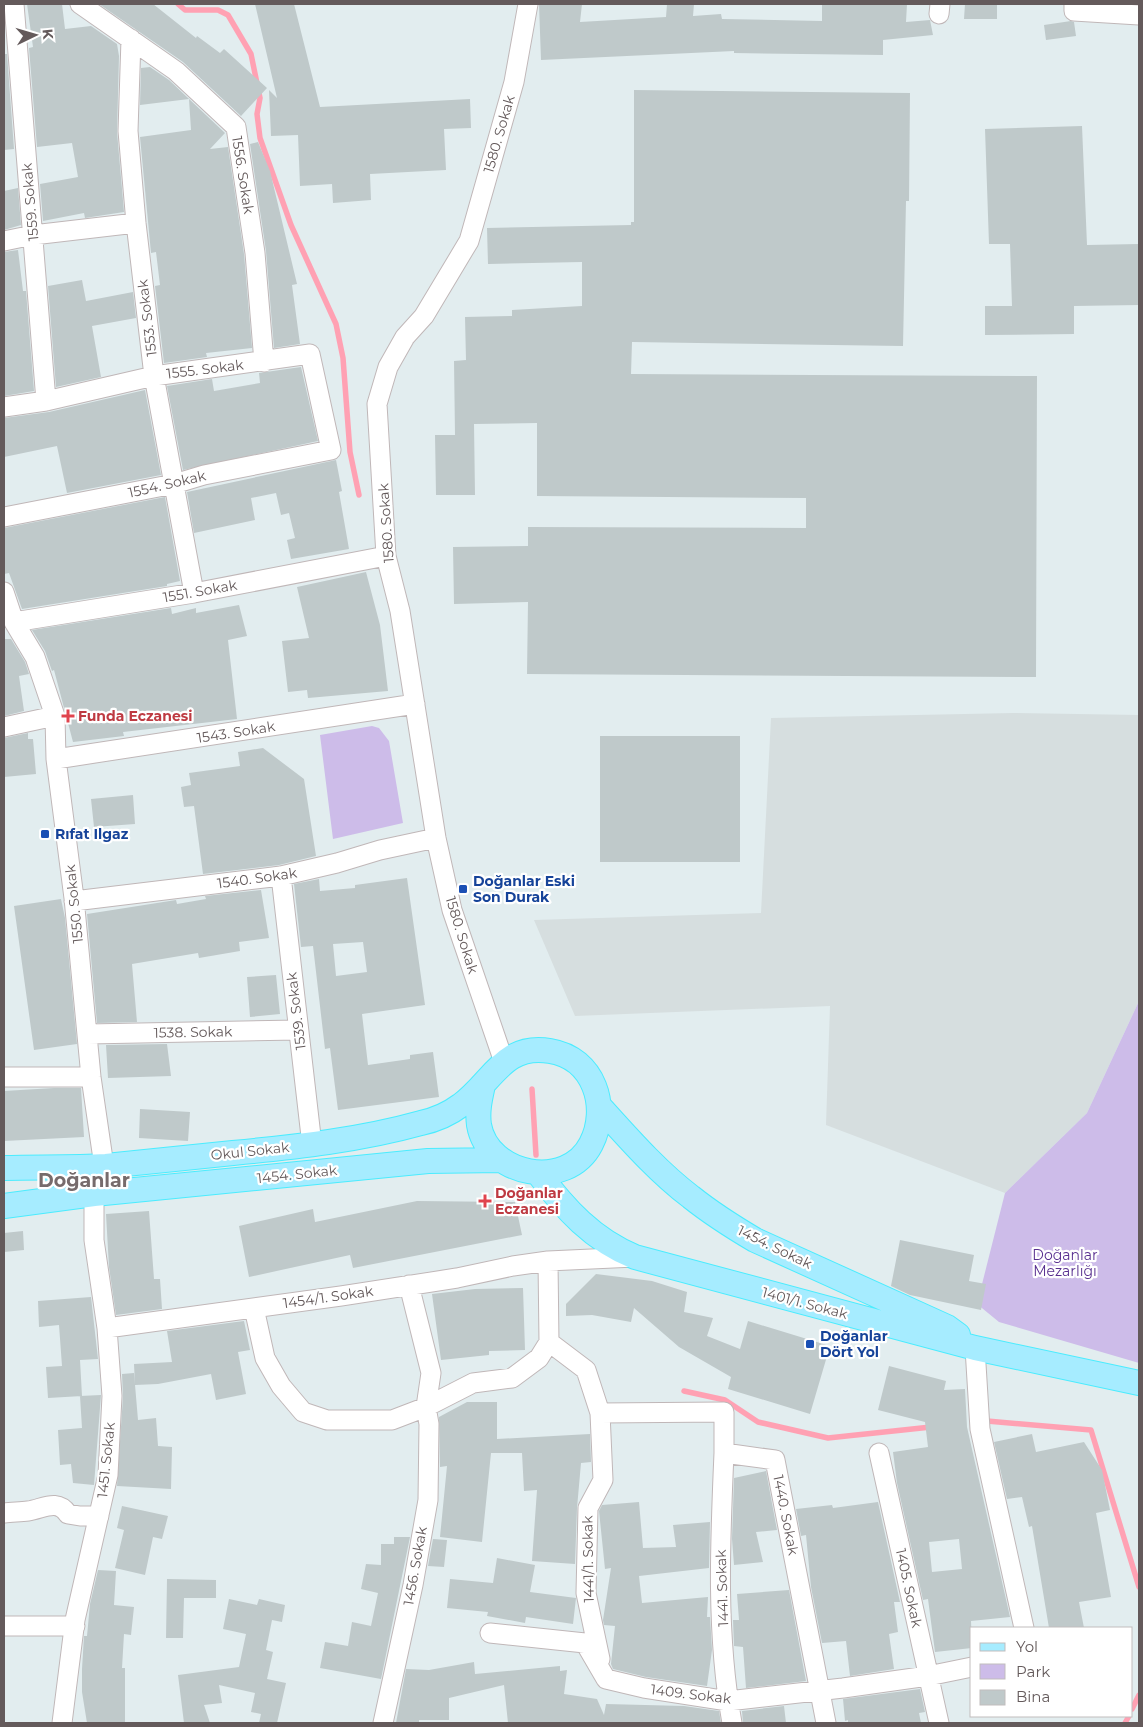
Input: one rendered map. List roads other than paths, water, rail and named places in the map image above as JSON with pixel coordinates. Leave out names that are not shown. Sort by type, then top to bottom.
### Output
[{"type":"main road","points":[[531,1050],[551,1051],[570,1058],[589,1077],[596,1088],[601,1108],[598,1128],[585,1152],[576,1161],[558,1170],[538,1173],[518,1170],[501,1160],[487,1144],[479,1126],[478,1105],[483,1086],[495,1069],[504,1062],[511,1056],[531,1050]]},
{"type":"main road","name":"Okul Sokak","points":[[4,1168],[104,1166],[312,1145],[405,1128],[435,1120],[461,1105],[483,1086]]},
{"type":"main road","name":"1454. Sokak","points":[[601,1108],[638,1148],[690,1196],[733,1227],[755,1240],[947,1327],[975,1348]]},
{"type":"main road","name":"1454. Sokak","points":[[94,1194],[428,1161],[501,1160]]},
{"type":"main road","points":[[538,1173],[566,1210],[615,1249],[635,1258]]},
{"type":"main road","points":[[4,1206],[94,1194]]},
{"type":"main road","name":"1401/1. Sokak","points":[[635,1258],[975,1348],[1139,1383]]},
{"type":"main road","name":"1401/1. Sokak","points":[[1090,1373],[1139,1400]]},
{"type":"street","name":"1559. Sokak","points":[[14,4],[46,400]]},
{"type":"street","name":"1556. Sokak","points":[[80,4],[176,71],[236,127],[255,253],[264,362]]},
{"type":"street","name":"1580. Sokak","points":[[504,1062],[452,910],[436,838],[400,611],[386,556],[377,404],[388,367],[405,337],[424,316],[469,241],[514,82],[528,4]]},
{"type":"street","points":[[1074,7],[1139,15]]},
{"type":"street","name":"1553. Sokak","points":[[131,39],[128,131],[136,223],[154,376],[194,593]]},
{"type":"street","points":[[4,241],[33,235],[136,223]]},
{"type":"street","name":"1555. Sokak","points":[[4,408],[154,376],[310,354],[331,450]]},
{"type":"street","name":"1554. Sokak","points":[[4,517],[174,484],[204,475],[331,450]]},
{"type":"street","name":"1551. Sokak","points":[[14,622],[194,593],[386,556]]},
{"type":"street","name":"1550. Sokak","points":[[4,592],[14,622],[36,657],[55,716],[56,759],[74,901],[91,1077],[104,1166],[94,1194]]},
{"type":"street","name":"1543. Sokak","points":[[56,759],[415,704]]},
{"type":"street","points":[[4,727],[55,716]]},
{"type":"street","name":"1540. Sokak","points":[[74,901],[281,876],[380,850],[436,838]]},
{"type":"street","name":"1539. Sokak","points":[[281,876],[312,1145]]},
{"type":"street","name":"1538. Sokak","points":[[88,1034],[298,1030]]},
{"type":"street","points":[[4,1077],[91,1077]]},
{"type":"street","name":"1451. Sokak","points":[[62,1723],[75,1626],[108,1475],[112,1396],[107,1328],[94,1240],[94,1194]]},
{"type":"street","name":"1401/1. Sokak","points":[[548,1261],[635,1258]]},
{"type":"street","points":[[254,1308],[265,1358],[281,1386],[303,1412],[327,1420],[392,1420],[426,1407],[473,1383],[512,1378],[539,1358],[549,1342],[548,1261]]},
{"type":"street","name":"1454/1. Sokak","points":[[107,1328],[409,1285],[548,1261]]},
{"type":"street","name":"1456. Sokak","points":[[383,1723],[413,1585],[428,1500],[429,1424],[426,1407],[431,1373],[409,1285]]},
{"type":"street","name":"1441/1. Sokak","points":[[549,1342],[586,1370],[600,1413],[603,1480],[588,1508],[586,1593],[594,1640],[606,1678]]},
{"type":"street","points":[[975,1348],[980,1429],[1024,1627]]},
{"type":"street","points":[[600,1413],[724,1412],[724,1453]]},
{"type":"street","name":"1440. Sokak","points":[[724,1453],[775,1460],[826,1723]]},
{"type":"street","name":"1441. Sokak","points":[[724,1453],[719,1571],[728,1701],[732,1723]]},
{"type":"street","name":"1405. Sokak","points":[[879,1453],[939,1723]]},
{"type":"street","points":[[4,1513],[30,1511],[56,1505],[64,1508],[68,1514],[99,1516]]},
{"type":"street","points":[[4,1626],[75,1626]]},
{"type":"street","points":[[490,1633],[584,1643],[606,1678]]},
{"type":"street","name":"1409. Sokak","points":[[606,1678],[644,1688],[728,1701],[819,1692],[928,1676],[970,1667]]},
{"type":"waterway","points":[[178,4],[185,10],[218,10],[228,15],[251,54],[260,98],[257,114],[260,138],[291,225],[336,324],[343,358],[350,452],[359,495]]},
{"type":"waterway","points":[[532,1089],[536,1155]]},
{"type":"waterway","points":[[684,1391],[725,1400],[758,1422],[828,1438],[931,1427]]},
{"type":"waterway","points":[[987,1421],[1091,1430],[1139,1587]]},
{"type":"waterway","points":[[1133,1707],[1139,1695]]},
{"type":"waterway","points":[[1125,1723],[1128,1717]]},
{"type":"place","name":"Funda Eczanesi","points":[[68,716]]},
{"type":"place","name":"Rıfat Ilgaz","points":[[45,834]]},
{"type":"place","name":"Doğanlar Eski Son Durak","points":[[463,889]]},
{"type":"place","name":"Doğanlar Eczanesi","points":[[485,1201]]},
{"type":"place","name":"Doğanlar Dört Yol","points":[[810,1344]]},
{"type":"district","name":"Doğanlar","points":[[84,1180]]},
{"type":"park label","name":"Doğanlar Mezarlığı","points":[[1065,1264]]}]
